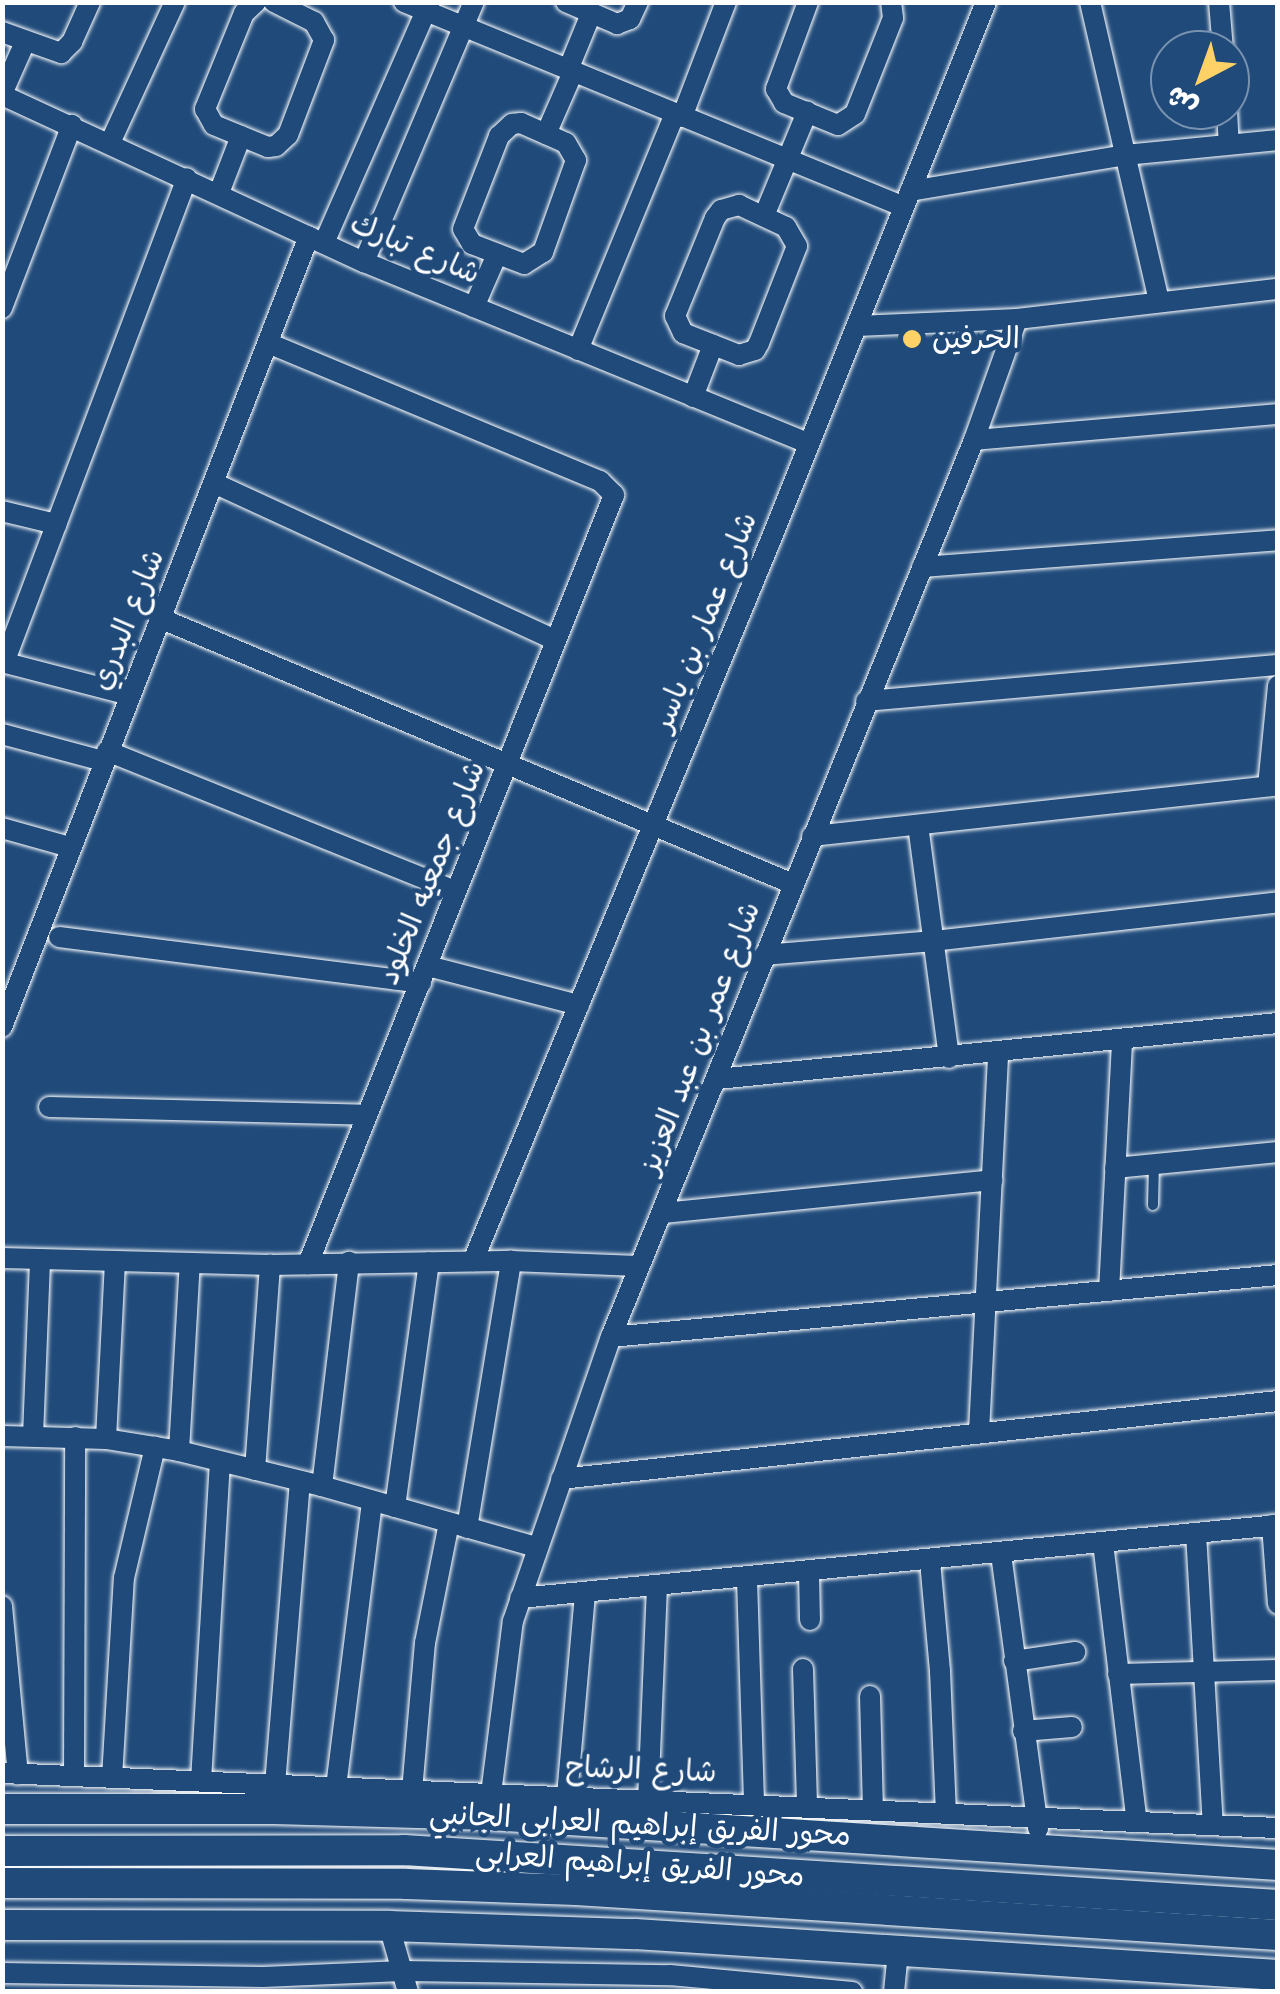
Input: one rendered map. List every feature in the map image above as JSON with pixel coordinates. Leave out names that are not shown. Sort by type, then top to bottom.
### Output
[{"type":"main road","name":"محور الفريق إبراهيم العرابى الجانبي","points":[[2,1809],[274,1797],[566,1808],[1042,1851],[1278,1865]]},
{"type":"main road","name":"محور الفريق إبراهيم العرابى","points":[[2,1850],[404,1850],[1278,1905]]},
{"type":"main road","name":"محور الفريق إبراهيم العرابى","points":[[2,1883],[482,1886],[1278,1935]]},
{"type":"main road","points":[[482,1886],[635,1934]]},
{"type":"main road","points":[[2,1925],[390,1926],[635,1934],[1278,1975]]},
{"type":"street","points":[[2,32],[61,53],[72,42],[90,2]]},
{"type":"street","points":[[110,143],[175,2]]},
{"type":"street","points":[[256,2],[244,13],[206,99],[214,125],[268,147],[276,146],[288,135],[324,40],[314,22],[297,8],[274,2]]},
{"type":"street","points":[[404,2],[428,7],[464,28],[788,159],[907,199],[1126,155],[1278,140]]},
{"type":"street","points":[[364,262],[474,2]]},
{"type":"street","points":[[566,2],[624,23],[638,2]]},
{"type":"street","points":[[578,350],[726,2]]},
{"type":"street","points":[[808,2],[776,80],[784,103],[838,125],[851,120],[893,18],[892,2]]},
{"type":"street","name":"شارع عمار بن ياسر","points":[[473,1262],[986,2]]},
{"type":"street","points":[[1090,2],[1159,300]]},
{"type":"street","points":[[1219,2],[1221,30]]},
{"type":"street","name":"شارع البدري","points":[[2,1027],[268,343],[428,7]]},
{"type":"street","points":[[546,134],[591,14]]},
{"type":"street","points":[[2,95],[24,42]]},
{"type":"street","name":"شارع تبارك","points":[[2,95],[364,262],[809,444]]},
{"type":"street","points":[[764,216],[807,112]]},
{"type":"street","points":[[522,123],[566,143],[576,160],[539,259],[524,264],[497,254],[472,244],[463,220],[504,128],[522,123]]},
{"type":"street","points":[[2,308],[72,125]]},
{"type":"street","points":[[1228,130],[1229,143]]},
{"type":"street","points":[[219,193],[242,136]]},
{"type":"street","points":[[130,695],[3,662],[186,178]]},
{"type":"street","points":[[739,204],[794,235],[796,256],[755,350],[739,356],[713,345],[684,333],[675,306],[721,210],[739,204]]},
{"type":"street","points":[[474,308],[497,254]]},
{"type":"street","points":[[856,326],[1017,319],[1278,289]]},
{"type":"street","name":"شارع عمر بن عبد العزيز","points":[[491,1794],[520,1598],[536,1547],[638,1266],[718,1079],[792,884],[974,440],[1017,319]]},
{"type":"street","name":"شارع جمعيه الخلود","points":[[268,343],[600,481],[609,486],[612,505],[308,1264]]},
{"type":"street","points":[[693,397],[713,345]]},
{"type":"street","points":[[974,440],[1278,414]]},
{"type":"street","points":[[214,483],[556,640]]},
{"type":"street","points":[[2,511],[56,524]]},
{"type":"street","points":[[922,567],[1278,540]]},
{"type":"street","points":[[162,619],[792,884]]},
{"type":"street","points":[[866,701],[1278,665]]},
{"type":"street","points":[[812,836],[1273,786],[1278,685]]},
{"type":"street","points":[[2,734],[105,756],[456,892]]},
{"type":"street","points":[[918,825],[949,1058]]},
{"type":"street","points":[[2,828],[70,848]]},
{"type":"street","points":[[764,955],[933,941],[1278,902]]},
{"type":"street","points":[[59,937],[424,974],[579,1005]]},
{"type":"street","points":[[718,1079],[1278,1023]]},
{"type":"street","points":[[1109,1290],[1122,1039]]},
{"type":"street","points":[[979,1432],[998,1052]]},
{"type":"street","points":[[48,1107],[367,1115]]},
{"type":"street","points":[[1115,1168],[1278,1152]]},
{"type":"street","points":[[663,1213],[992,1180]]},
{"type":"street","points":[[2,1258],[190,1264],[511,1261],[638,1266]]},
{"type":"street","points":[[33,1436],[40,1259]]},
{"type":"street","points":[[412,1791],[425,1643],[458,1525],[511,1261]]},
{"type":"street","points":[[106,1439],[115,1262]]},
{"type":"street","points":[[322,1486],[349,1262]]},
{"type":"street","points":[[394,1508],[429,1262]]},
{"type":"street","points":[[178,1452],[190,1264]]},
{"type":"street","points":[[255,1470],[270,1265]]},
{"type":"street","points":[[611,1337],[1278,1275]]},
{"type":"street","points":[[561,1479],[1278,1401]]},
{"type":"street","points":[[2,1436],[106,1439],[155,1446],[322,1486],[536,1547]]},
{"type":"street","points":[[74,1776],[75,1437]]},
{"type":"street","points":[[112,1778],[124,1578],[155,1446]]},
{"type":"street","points":[[201,1782],[220,1462]]},
{"type":"street","points":[[274,1797],[300,1481]]},
{"type":"street","points":[[336,1787],[372,1502]]},
{"type":"street","points":[[520,1598],[658,1588],[1275,1525],[1278,1604]]},
{"type":"street","points":[[1196,1533],[1213,1825]]},
{"type":"street","points":[[1104,1543],[1137,1822]]},
{"type":"street","points":[[1001,1554],[1042,1851]]},
{"type":"street","points":[[930,1561],[940,1671],[946,1814]]},
{"type":"street","points":[[809,1573],[810,1620]]},
{"type":"street","points":[[747,1579],[754,1806]]},
{"type":"street","points":[[648,1800],[658,1588]]},
{"type":"street","points":[[566,1808],[584,1594]]},
{"type":"street","points":[[2,1606],[10,1774]]},
{"type":"street","points":[[1014,1661],[1075,1652]]},
{"type":"street","points":[[803,1669],[807,1808]]},
{"type":"street","points":[[1118,1674],[1278,1670]]},
{"type":"street","points":[[870,1696],[873,1810]]},
{"type":"street","points":[[1023,1731],[1072,1727]]},
{"type":"street","name":"شارع الرشاح","points":[[10,1774],[201,1782],[274,1797],[336,1787],[491,1794],[566,1808],[648,1800],[1278,1828]]},
{"type":"street","points":[[390,1926],[406,1981]]},
{"type":"street","points":[[894,1992],[898,1951]]},
{"type":"street","points":[[2,1973],[85,1982],[672,1983],[852,1992]]},
{"type":"lane","points":[[1153,1206],[1154,1164]]},
{"type":"place","name":"الحرفين","points":[[912,339]]}]
